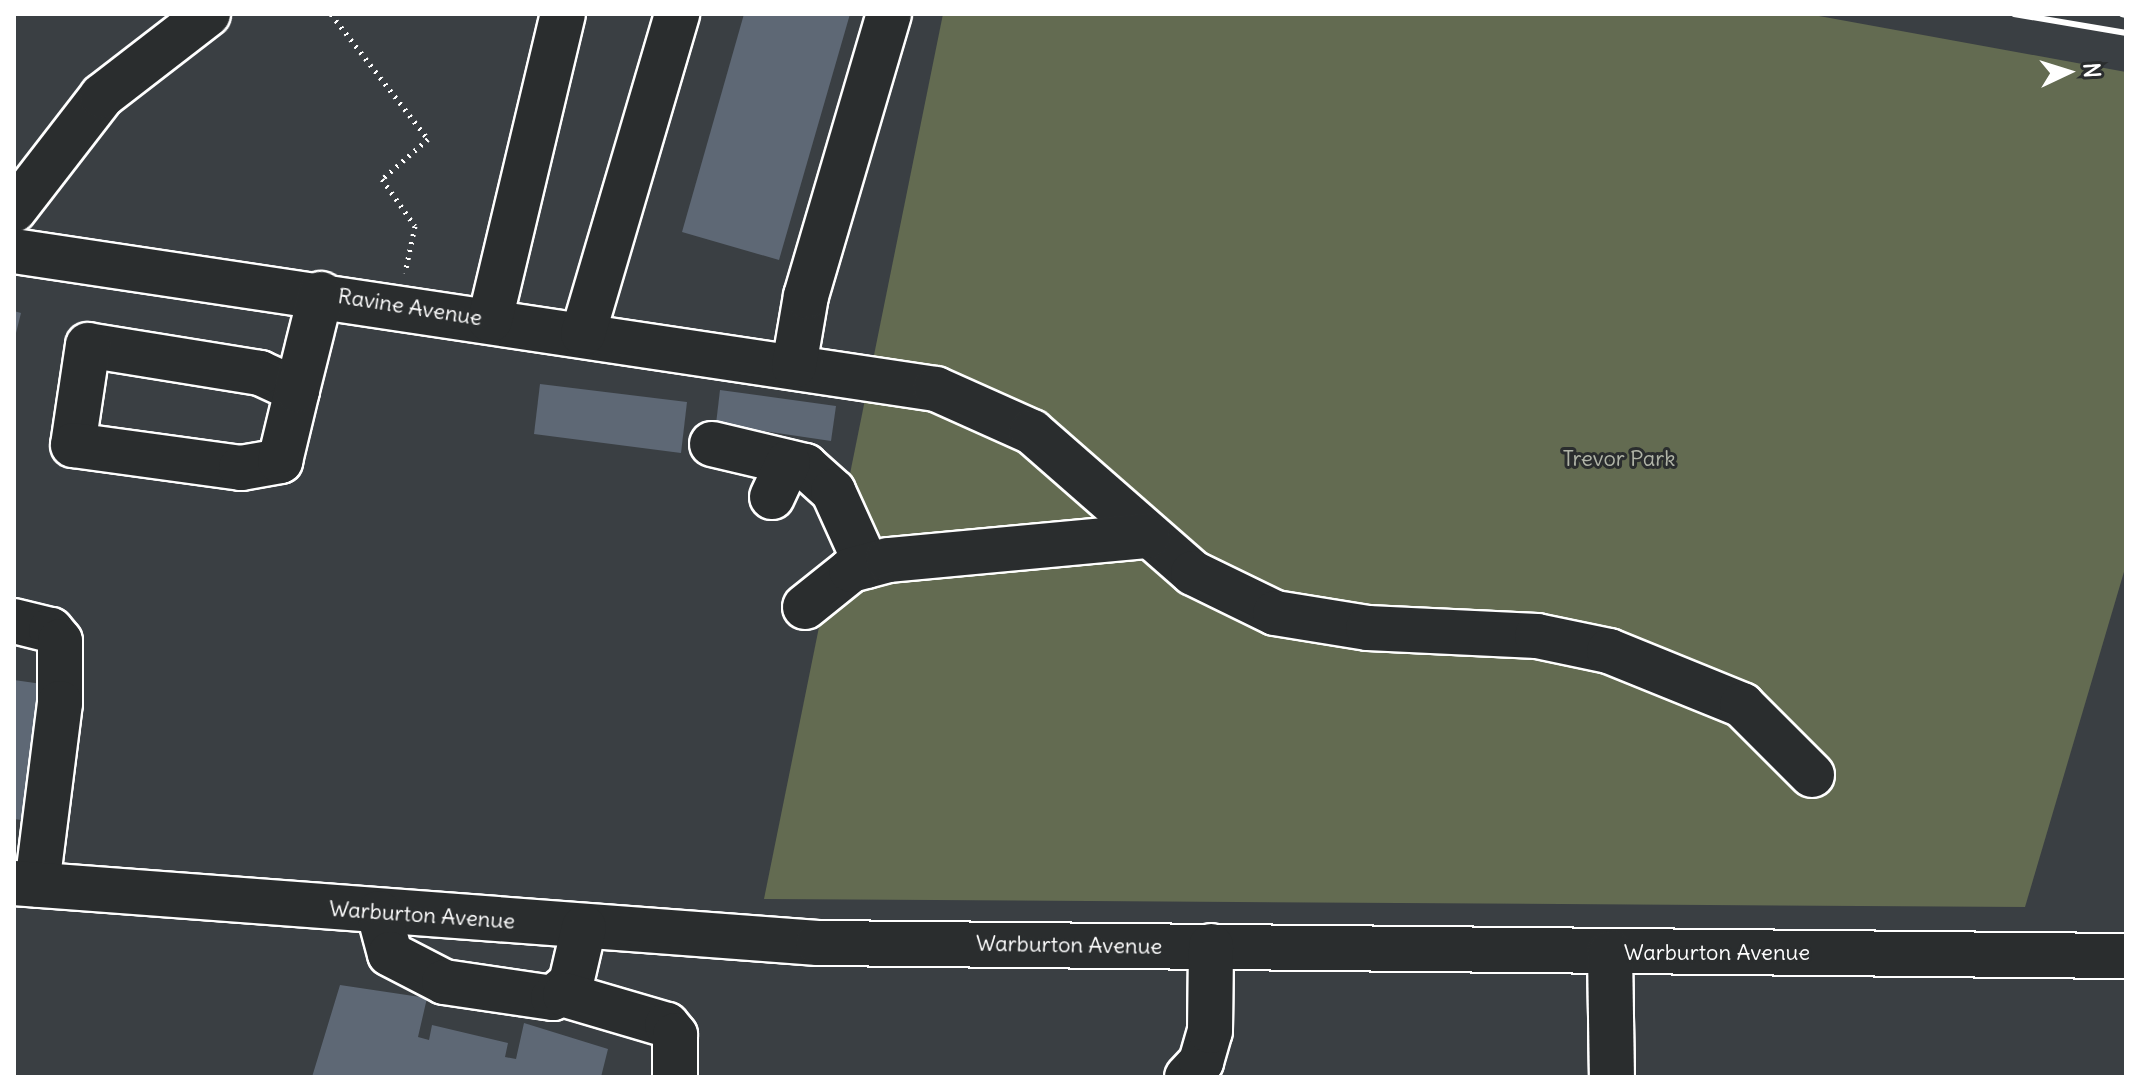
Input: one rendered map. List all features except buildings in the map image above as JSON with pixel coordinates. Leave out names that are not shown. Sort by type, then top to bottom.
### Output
[{"type":"street","points":[[14,210],[102,96],[208,14]]},
{"type":"street","points":[[490,320],[563,14]]},
{"type":"street","points":[[583,334],[677,14]]},
{"type":"street","points":[[800,367],[806,296],[889,14]]},
{"type":"street","name":"Ravine Avenue","points":[[14,251],[321,294],[936,389],[1032,432],[1193,573],[1275,613],[1368,628],[1537,636],[1609,651],[1742,705],[1812,775]]},
{"type":"street","points":[[297,390],[260,373],[88,345],[73,445],[241,468],[280,461],[321,294]]},
{"type":"street","points":[[712,444],[780,480],[805,466],[833,491],[867,566]]},
{"type":"street","points":[[805,607],[867,566],[1148,536]]},
{"type":"street","points":[[14,621],[51,630],[60,641],[60,703],[25,884]]},
{"type":"street","name":"Warburton Avenue","points":[[25,884],[379,913],[818,943],[2126,956]]},
{"type":"street","points":[[379,913],[390,954],[444,982],[565,995],[667,1025],[675,1035],[675,1077]]},
{"type":"street","points":[[565,995],[584,927]]},
{"type":"street","points":[[1187,1077],[1201,1062],[1210,1031],[1211,946]]},
{"type":"street","points":[[1610,953],[1612,1077]]},
{"type":"path","points":[[331,14],[428,139],[382,179],[415,226],[399,306]]},
{"type":"green space","name":"Trevor Park","points":[[943,14],[1808,14],[2126,72],[2126,565],[2025,907],[764,899]]},
{"type":"railway","points":[[2014,14],[2126,33]]},
{"type":"railway","points":[[2122,14],[2126,15]]}]
